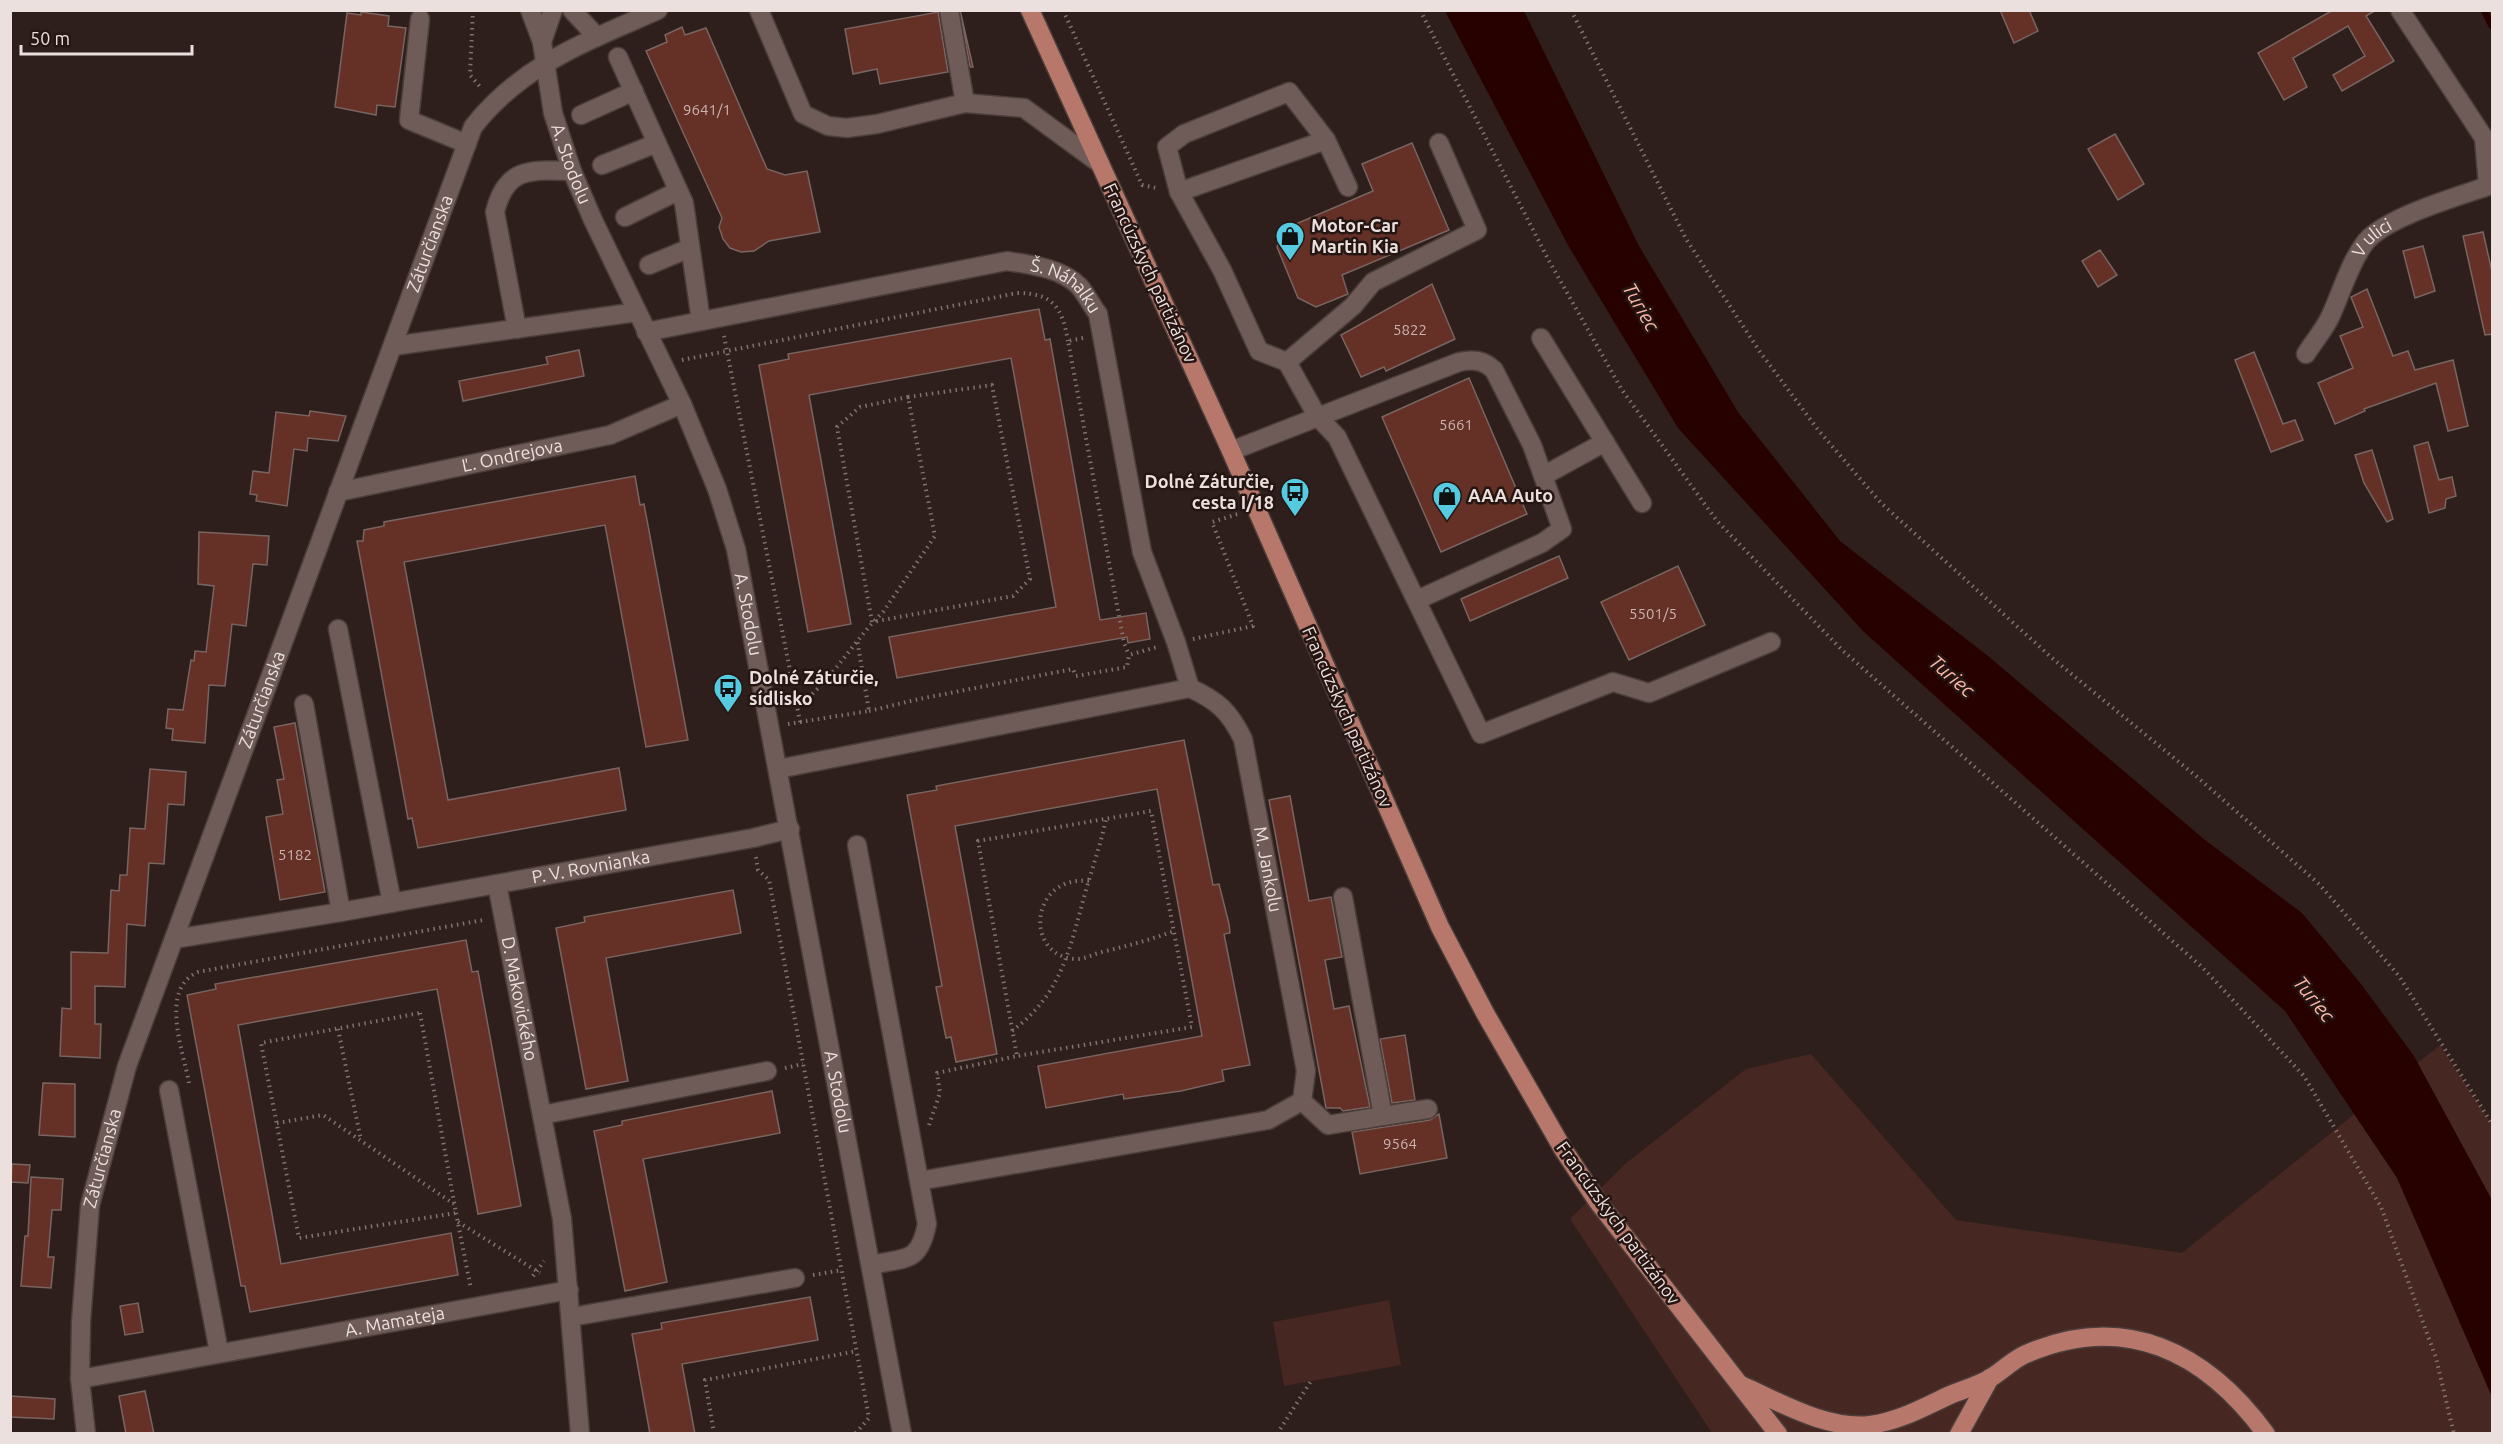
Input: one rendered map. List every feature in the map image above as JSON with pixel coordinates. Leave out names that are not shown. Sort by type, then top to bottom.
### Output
[{"type":"main road","name":"Francúzskych partizánov","points":[[1030,10],[1231,451],[1440,927],[1513,1066],[1598,1202],[1778,1434]]},
{"type":"main road","points":[[1737,1383],[1813,1416],[1838,1424],[1869,1425],[1906,1417],[1990,1378],[2024,1354],[2063,1341],[2095,1336],[2135,1339],[2162,1346],[2189,1359],[2216,1378],[2250,1411],[2266,1434]]},
{"type":"main road","points":[[1959,1434],[1990,1378]]},
{"type":"street","points":[[530,10],[542,42],[544,64]]},
{"type":"street","points":[[542,42],[553,10]]},
{"type":"street","points":[[572,10],[597,38]]},
{"type":"street","name":"Záturčianska","points":[[86,1434],[80,1379],[81,1322],[90,1206],[127,1066],[473,127],[493,102],[544,64],[658,10]]},
{"type":"street","points":[[759,10],[803,114],[815,122],[828,126],[857,127],[965,103],[1023,108],[1099,163]]},
{"type":"street","points":[[949,10],[965,103]]},
{"type":"street","points":[[2400,10],[2484,138],[2490,188]]},
{"type":"street","points":[[420,19],[409,120],[467,144]]},
{"type":"street","points":[[618,57],[684,203],[701,321]]},
{"type":"street","name":"A. Stodolu","points":[[544,64],[553,113],[572,171],[646,332],[682,404],[717,489],[736,549],[902,1434]]},
{"type":"street","points":[[581,115],[634,91]]},
{"type":"street","points":[[1348,187],[1326,140],[1289,92],[1184,134],[1167,147],[1179,192],[1222,270],[1259,351],[1287,362],[1317,416],[1337,437],[1481,734],[1613,682],[1649,693],[1771,642]]},
{"type":"street","points":[[1179,192],[1326,140]]},
{"type":"street","points":[[602,165],[657,143]]},
{"type":"street","points":[[1287,362],[1353,306],[1373,282],[1477,230],[1439,143]]},
{"type":"street","points":[[517,329],[495,212],[500,193],[513,177],[533,170],[572,171]]},
{"type":"street","name":"V ulici","points":[[2306,354],[2330,318],[2364,242],[2376,231],[2420,210],[2490,188]]},
{"type":"street","points":[[624,217],[678,191]]},
{"type":"street","points":[[649,265],[690,248]]},
{"type":"street","name":"Š. Náhalku","points":[[646,332],[1007,261],[1057,272],[1079,286],[1098,314],[1142,552],[1176,642],[1190,688]]},
{"type":"street","points":[[393,346],[637,312]]},
{"type":"street","points":[[1541,338],[1642,503]]},
{"type":"street","points":[[1231,451],[1459,362],[1473,360],[1486,363],[1494,370],[1532,445],[1562,529],[1542,543],[1417,600]]},
{"type":"street","name":"Ľ. Ondrejova","points":[[338,492],[610,435],[682,404]]},
{"type":"street","points":[[1543,476],[1605,442]]},
{"type":"street","points":[[338,629],[392,903]]},
{"type":"street","points":[[778,769],[1190,688]]},
{"type":"street","name":"M. Jankolu","points":[[1190,688],[1208,696],[1230,714],[1243,739],[1306,1071],[1302,1101]]},
{"type":"street","points":[[304,704],[341,912]]},
{"type":"street","name":"P. V. Rovnianka","points":[[174,939],[392,903],[753,838],[790,829]]},
{"type":"street","points":[[857,845],[927,1224],[923,1245],[914,1256],[871,1265]]},
{"type":"street","name":"D. Makovického","points":[[497,884],[562,1219],[580,1434]]},
{"type":"street","points":[[1343,897],[1383,1116]]},
{"type":"street","points":[[542,1115],[767,1071]]},
{"type":"street","points":[[169,1090],[219,1352]]},
{"type":"street","points":[[920,1180],[1269,1120],[1302,1101],[1328,1125],[1428,1109]]},
{"type":"street","points":[[571,1317],[795,1278]]},
{"type":"street","name":"A. Mamateja","points":[[80,1379],[569,1290]]},
{"type":"path","points":[[473,10],[470,75],[493,102]]},
{"type":"path","points":[[1063,10],[1142,185],[1179,192]]},
{"type":"path","points":[[1420,10],[1548,259],[1622,390],[1717,521],[1842,650],[2204,968],[2304,1076],[2381,1207],[2436,1358],[2454,1434]]},
{"type":"path","points":[[1571,10],[1686,239],[1760,352],[1819,431],[1881,503],[2026,634],[2196,776],[2319,884],[2399,976],[2493,1124]]},
{"type":"path","points":[[663,364],[1017,293],[1045,297],[1058,308],[1064,320],[1124,643],[1129,655],[1127,666],[1076,675],[1073,669],[869,711],[770,727]]},
{"type":"path","points":[[721,317],[800,722]]},
{"type":"path","points":[[1068,341],[1102,334]]},
{"type":"path","points":[[992,385],[1030,579],[1013,596],[872,622],[837,428],[860,407],[908,397],[992,385]]},
{"type":"path","points":[[797,706],[810,698],[856,639],[883,612],[935,536],[908,397]]},
{"type":"path","points":[[1129,655],[1176,642],[1253,626],[1212,522],[1256,508]]},
{"type":"path","points":[[856,639],[869,711]]},
{"type":"path","points":[[929,1126],[940,1094],[937,1073],[1017,1056],[1192,1027],[1151,811],[978,841],[1017,1056]]},
{"type":"path","points":[[1012,1031],[1030,1017],[1058,980],[1067,958],[1106,819]]},
{"type":"path","points":[[753,838],[758,870],[769,880],[869,1418],[855,1434]]},
{"type":"path","points":[[1089,881],[1060,885],[1046,898],[1042,907],[1040,917],[1043,938],[1049,946],[1067,958],[1089,957],[1100,952],[1143,943],[1174,932]]},
{"type":"path","points":[[190,1087],[175,1005],[178,990],[186,977],[198,972],[482,919],[486,923]]},
{"type":"path","points":[[456,1213],[299,1238],[261,1043],[420,1013],[472,1292]]},
{"type":"path","points":[[338,1029],[361,1140]]},
{"type":"path","points":[[276,1123],[323,1115],[454,1204]]},
{"type":"path","points":[[458,1222],[538,1272]]},
{"type":"path","points":[[531,1277],[538,1272],[546,1257]]},
{"type":"path","points":[[795,1278],[842,1270]]},
{"type":"path","points":[[460,1294],[482,1290]]},
{"type":"path","points":[[714,1434],[705,1380],[857,1351]]},
{"type":"path","points":[[1277,1434],[1311,1381]]},
{"type":"shaded area","points":[[2440,1045],[2492,1125],[2492,1433],[1712,1433],[1570,1219],[1625,1164],[1746,1069],[1811,1054],[1956,1220],[2182,1253]]},
{"type":"shaded area","points":[[1389,1300],[1401,1365],[1284,1386],[1273,1322]]},
{"type":"water","name":"Turiec","points":[[1445,11],[1524,11],[1639,246],[1738,412],[1840,541],[1988,656],[2205,840],[2302,913],[2361,984],[2414,1056],[2492,1200],[2492,1397],[2397,1178],[2285,1011],[1864,632],[1678,428],[1569,247]]},
{"type":"building","points":[[960,10],[973,67],[970,67]]},
{"type":"building","points":[[2000,10],[2029,10],[2038,31],[2014,43]]},
{"type":"building","points":[[2333,10],[2376,10],[2366,16],[2394,61],[2342,91],[2333,75],[2365,56],[2348,26],[2293,58],[2307,87],[2284,100],[2258,53]]},
{"type":"building","points":[[361,12],[389,16],[388,26],[406,28],[395,107],[377,105],[376,115],[335,107],[347,13],[361,15]]},
{"type":"building","points":[[938,12],[948,72],[880,84],[877,69],[853,74],[845,29]]},
{"type":"building","points":[[682,27],[685,35],[706,28],[767,169],[785,175],[807,171],[820,232],[769,241],[754,251],[741,252],[730,248],[723,239],[719,227],[722,218],[646,51],[667,42],[665,35]]},
{"type":"building","points":[[2115,134],[2144,184],[2118,200],[2088,149]]},
{"type":"building","points":[[1412,143],[1449,230],[1342,275],[1348,294],[1316,307],[1298,298],[1277,247],[1284,229],[1373,191],[1362,164]]},
{"type":"building","points":[[2483,232],[2493,276],[2493,334],[2485,335],[2463,236]]},
{"type":"building","points":[[2423,246],[2435,291],[2415,298],[2403,251]]},
{"type":"building","points":[[2100,250],[2117,275],[2098,287],[2082,261]]},
{"type":"building","points":[[1432,284],[1455,339],[1386,371],[1384,367],[1361,377],[1341,335]]},
{"type":"building","points":[[2367,289],[2393,356],[2408,351],[2415,370],[2453,360],[2468,426],[2448,431],[2436,383],[2364,409],[2365,411],[2335,424],[2318,383],[2353,368],[2340,336],[2363,327],[2351,297]]},
{"type":"building","points":[[1039,309],[1045,340],[1050,339],[1100,620],[1146,613],[1150,639],[1128,643],[1127,637],[897,678],[889,637],[1056,607],[1011,358],[809,395],[851,624],[808,632],[759,365],[789,359],[788,354]]},
{"type":"building","points":[[579,350],[584,376],[463,401],[459,381],[548,364],[546,357]]},
{"type":"building","points":[[2254,352],[2283,424],[2295,420],[2303,440],[2271,452],[2235,360]]},
{"type":"building","points":[[1469,378],[1527,514],[1441,552],[1382,417]]},
{"type":"building","points":[[310,411],[346,416],[338,441],[308,438],[307,451],[294,449],[287,506],[256,501],[257,495],[250,494],[253,471],[269,473],[276,412],[309,416]]},
{"type":"building","points":[[2428,442],[2439,480],[2452,477],[2456,496],[2446,499],[2445,508],[2429,513],[2414,446]]},
{"type":"building","points":[[2372,450],[2393,519],[2387,522],[2364,483],[2355,455]]},
{"type":"building","points":[[635,476],[640,505],[644,504],[688,740],[646,747],[605,525],[404,562],[448,800],[619,768],[626,810],[418,848],[412,818],[408,819],[357,541],[363,541],[364,530],[384,526],[384,522]]},
{"type":"building","points":[[199,532],[269,536],[267,565],[253,564],[246,626],[232,624],[225,686],[209,685],[205,743],[172,740],[173,729],[166,728],[168,709],[183,710],[191,660],[194,661],[195,651],[206,652],[214,586],[198,584]]},
{"type":"building","points":[[1559,556],[1568,578],[1470,621],[1461,599]]},
{"type":"building","points":[[1678,566],[1705,625],[1629,660],[1601,602]]},
{"type":"building","points":[[295,723],[325,892],[280,900],[266,817],[283,814],[277,780],[284,779],[274,727]]},
{"type":"building","points":[[1184,740],[1213,885],[1219,884],[1229,924],[1230,933],[1224,934],[1250,1065],[1222,1070],[1224,1081],[1181,1091],[1124,1099],[1123,1094],[1046,1108],[1038,1066],[1202,1036],[1157,789],[955,826],[997,1054],[956,1062],[951,1037],[946,1038],[936,987],[942,986],[907,795],[937,790],[936,786]]},
{"type":"building","points":[[150,769],[186,772],[184,805],[168,804],[164,864],[149,863],[145,926],[127,924],[125,987],[95,986],[95,1024],[101,1024],[100,1058],[60,1056],[62,1008],[71,1009],[71,952],[108,953],[111,890],[119,891],[120,875],[127,875],[130,828],[145,829]]},
{"type":"building","points":[[1290,796],[1309,901],[1331,897],[1342,957],[1325,960],[1334,1009],[1349,1006],[1370,1107],[1343,1111],[1340,1108],[1326,1108],[1269,800]]},
{"type":"building","points":[[733,890],[741,933],[606,958],[628,1081],[586,1089],[556,928],[585,922],[584,917]]},
{"type":"building","points":[[466,940],[472,972],[478,971],[521,1206],[478,1214],[437,989],[238,1025],[281,1264],[451,1233],[458,1275],[250,1312],[245,1286],[241,1286],[187,995],[216,989],[215,984]]},
{"type":"building","points":[[1405,1035],[1415,1100],[1392,1103],[1380,1039]]},
{"type":"building","points":[[43,1083],[75,1084],[75,1137],[39,1135]]},
{"type":"building","points":[[772,1091],[780,1133],[643,1159],[667,1282],[625,1291],[594,1131],[622,1125],[622,1121]]},
{"type":"building","points":[[1439,1114],[1447,1158],[1360,1174],[1352,1132],[1430,1120]]},
{"type":"building","points":[[12,1164],[30,1165],[28,1183],[11,1182]]},
{"type":"building","points":[[31,1177],[63,1179],[61,1210],[52,1210],[48,1257],[54,1257],[51,1288],[21,1286],[25,1236],[28,1236]]},
{"type":"building","points":[[810,1297],[818,1340],[682,1364],[695,1434],[650,1434],[632,1334],[662,1329],[661,1323]]},
{"type":"building","points":[[138,1303],[143,1332],[125,1335],[120,1306]]},
{"type":"building","points":[[145,1391],[154,1434],[126,1434],[119,1396]]},
{"type":"building","points":[[10,1396],[55,1399],[54,1419],[10,1417]]},
{"type":"waterway","points":[[2484,10],[2492,26]]},
{"type":"place","name":"Motor-Car Martin Kia","points":[[1290,262]]},
{"type":"place","name":"Dolné Záturčie, cesta I/18","points":[[1295,518]]},
{"type":"place","name":"AAA Auto","points":[[1447,522]]},
{"type":"place","name":"Dolné Záturčie, sídlisko","points":[[728,714]]}]
